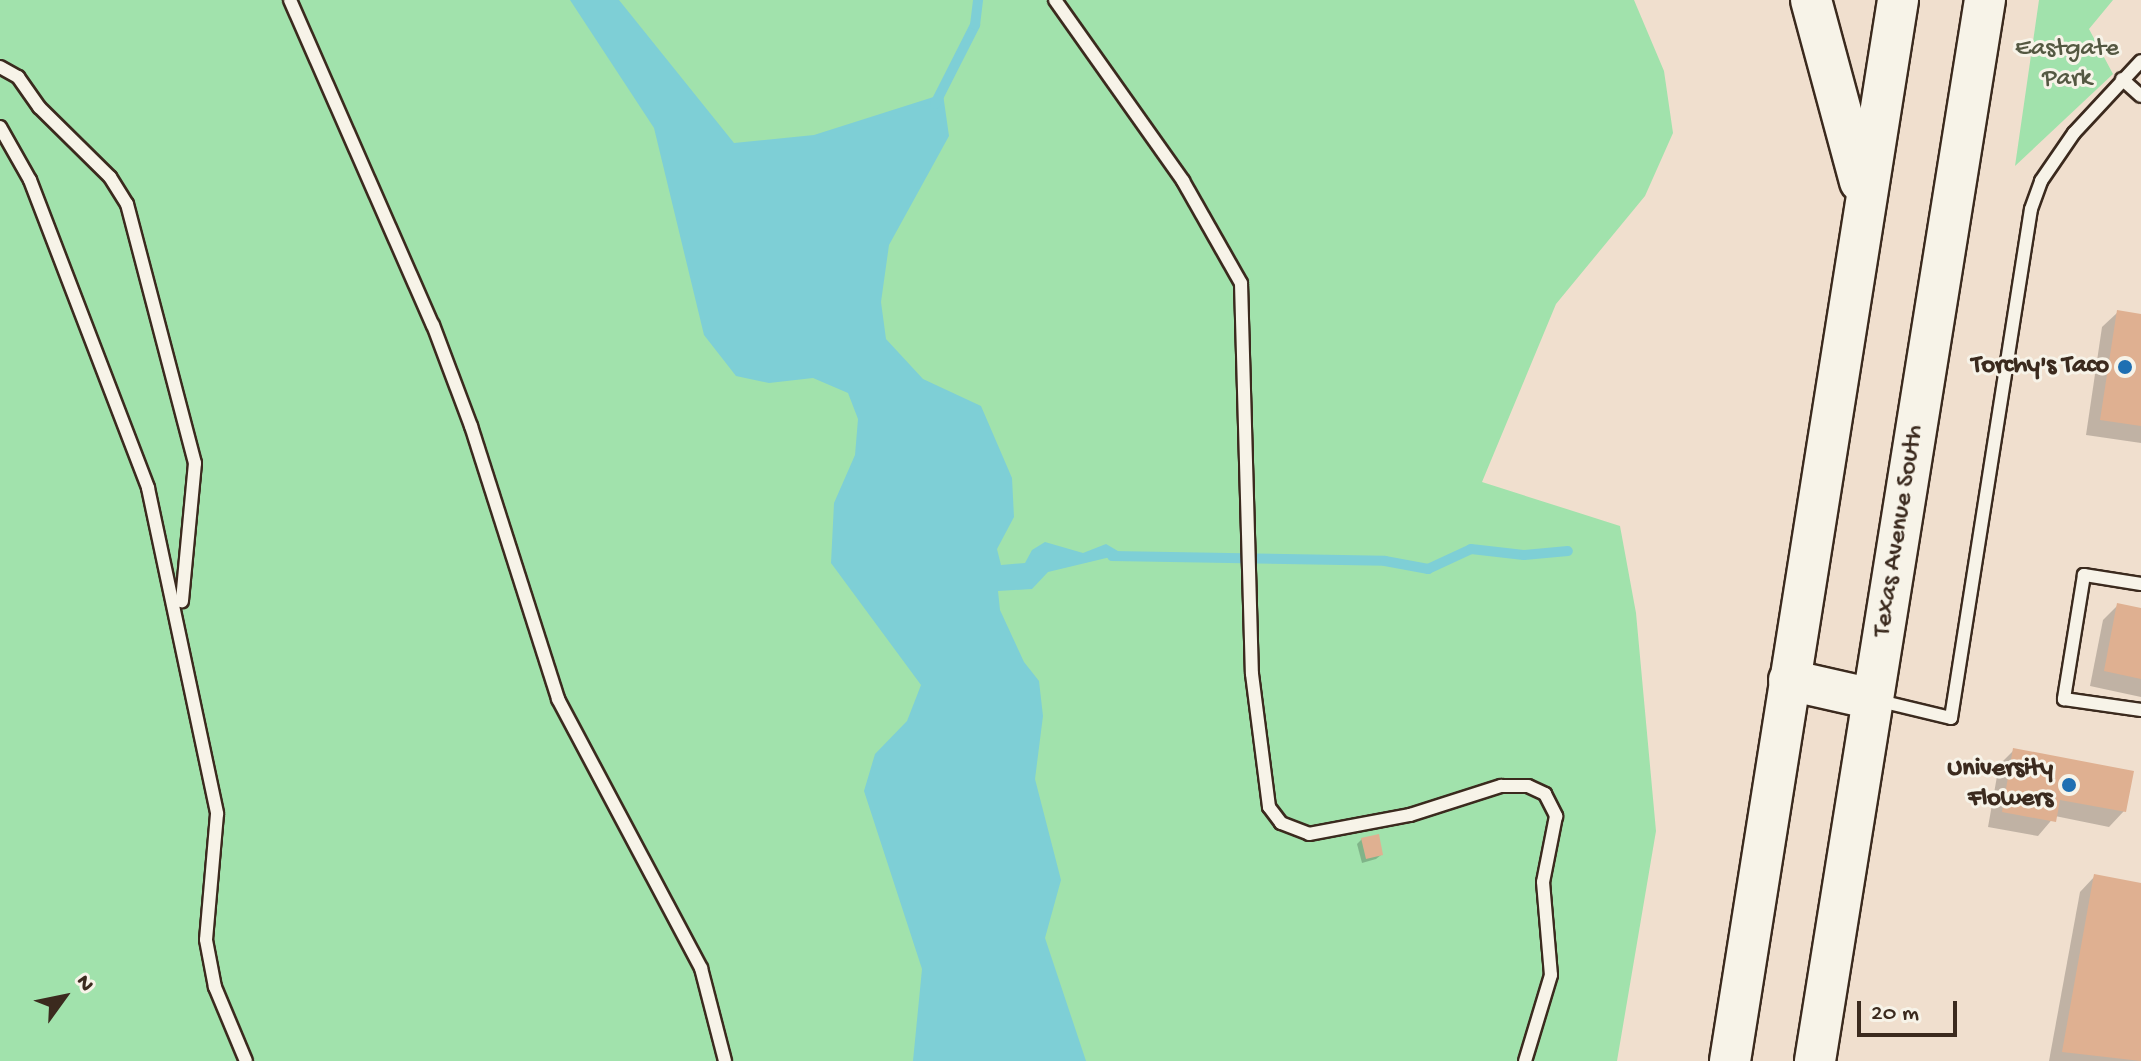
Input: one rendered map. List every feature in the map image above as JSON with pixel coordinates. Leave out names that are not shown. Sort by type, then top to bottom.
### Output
[{"type":"main road","points":[[1811,0],[1864,198]]},
{"type":"main road","points":[[1730,1061],[1864,198],[1898,0]]},
{"type":"main road","name":"Texas Avenue South","points":[[1815,1061],[1985,0]]},
{"type":"main road","points":[[1789,680],[1873,699]]},
{"type":"lane","points":[[290,0],[433,325],[471,426],[558,699],[701,968],[725,1061]]},
{"type":"lane","points":[[1055,0],[1135,109],[1237,271],[1245,317],[1252,580],[1261,763],[1269,807],[1281,823],[1300,833],[1324,832],[1515,785],[1538,789],[1551,800],[1555,826],[1543,882],[1551,975],[1525,1061]]},
{"type":"lane","points":[[1873,699],[1951,718],[2031,209],[2041,181],[2074,133],[2141,61]]},
{"type":"lane","points":[[0,67],[18,77],[39,107],[110,177],[127,204],[195,463],[181,581],[183,636]]},
{"type":"lane","points":[[2122,79],[2141,96]]},
{"type":"lane","points":[[0,127],[30,180],[148,488],[183,636],[217,814],[206,940],[215,987],[246,1061]]},
{"type":"lane","points":[[2141,584],[2084,575],[2064,699],[2141,710]]},
{"type":"green space","points":[[0,0],[1634,0],[1664,71],[1673,133],[1645,196],[1556,304],[1482,482],[1620,526],[1636,613],[1656,831],[1617,1061],[0,1061]]},
{"type":"green space","name":"Eastgate Park","points":[[2039,0],[2113,0],[2089,29],[2113,74],[2015,166]]},
{"type":"water","points":[[570,0],[619,0],[734,143],[814,135],[943,94],[949,136],[889,245],[881,302],[886,339],[923,379],[981,406],[1012,478],[1014,517],[997,549],[1001,565],[1025,563],[1032,550],[1045,542],[1083,553],[1106,544],[1123,554],[1048,572],[1032,589],[998,591],[1000,610],[1024,662],[1039,681],[1043,716],[1035,779],[1061,880],[1045,938],[1086,1061],[913,1061],[922,969],[864,791],[875,754],[907,721],[921,685],[831,563],[834,503],[855,455],[858,419],[848,393],[813,378],[769,383],[736,376],[704,335],[654,128]]},
{"type":"building","name":"Torchy's Taco","points":[[2117,310],[2141,314],[2141,426],[2100,420]]},
{"type":"building","points":[[2117,603],[2141,608],[2141,679],[2104,671]]},
{"type":"building","name":"University Flowers","points":[[2013,748],[2134,771],[2126,812],[2060,800],[2056,822],[2002,812]]},
{"type":"building","points":[[1379,834],[1383,855],[1366,859],[1361,838]]},
{"type":"building","points":[[2094,874],[2141,883],[2141,1061],[2062,1052]]},
{"type":"waterway","points":[[935,104],[975,25],[978,0]]},
{"type":"waterway","points":[[1112,556],[1385,561],[1428,569],[1471,549],[1524,555],[1568,551]]},
{"type":"place","name":"Torchy's Taco","points":[[2125,367]]},
{"type":"place","name":"University Flowers","points":[[2069,785]]}]
